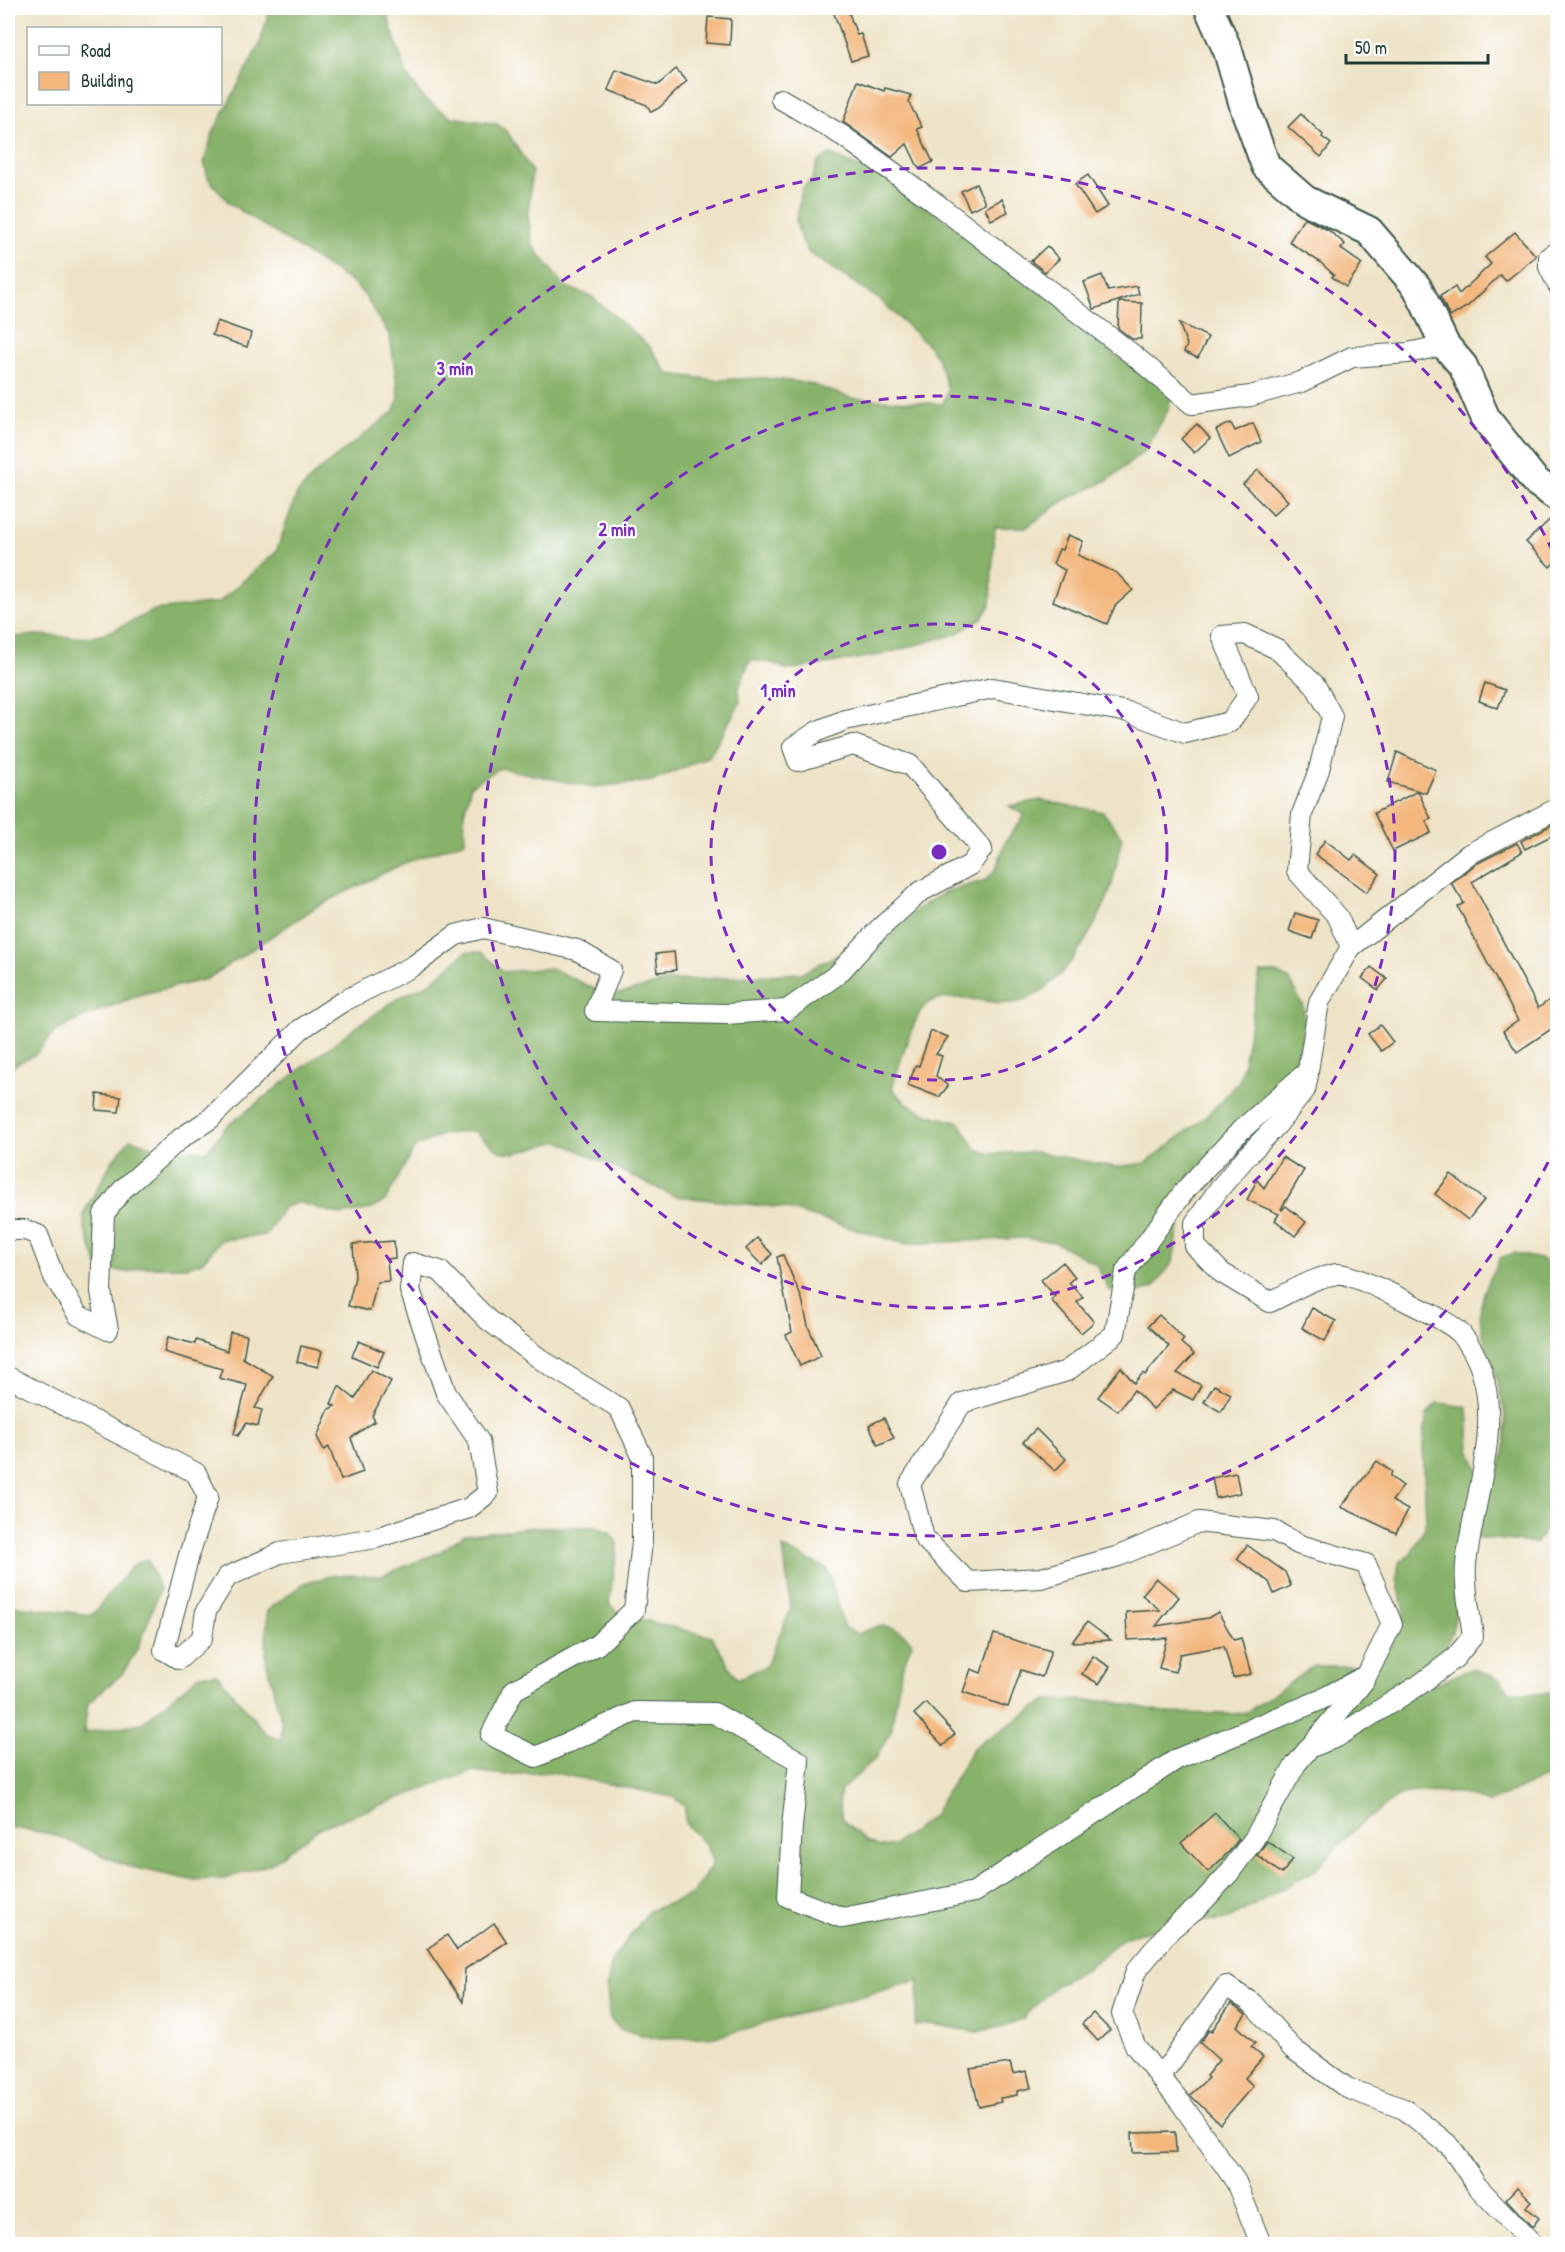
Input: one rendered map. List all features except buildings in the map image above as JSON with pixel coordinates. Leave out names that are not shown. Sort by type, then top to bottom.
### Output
[{"type":"street","points":[[1209,8],[1228,51],[1245,109],[1266,166],[1305,200],[1369,231],[1417,287],[1445,345],[1463,366],[1486,419],[1535,481],[1557,497]]},
{"type":"street","points":[[781,99],[843,136],[928,198],[1123,347],[1192,404],[1250,396],[1301,382],[1352,357],[1408,353],[1445,345]]},
{"type":"street","points":[[1557,251],[1549,257],[1549,267],[1557,285]]},
{"type":"street","points":[[8,1230],[25,1230],[38,1235],[54,1277],[78,1315],[108,1330],[100,1292],[104,1214],[123,1189],[181,1138],[210,1119],[301,1029],[342,1002],[412,966],[456,934],[483,928],[577,950],[611,970],[596,1011],[726,1014],[787,1010],[838,974],[878,930],[920,892],[970,865],[982,849],[910,765],[853,745],[798,761],[793,747],[818,731],[845,720],[993,688],[1128,712],[1185,733],[1230,722],[1248,696],[1222,636],[1245,634],[1277,649],[1315,685],[1332,716],[1319,770],[1302,814],[1296,871],[1338,917],[1351,947]]},
{"type":"street","points":[[1310,1748],[1337,1737],[1419,1685],[1455,1658],[1473,1636],[1466,1566],[1488,1440],[1487,1396],[1482,1367],[1461,1334],[1428,1312],[1384,1290],[1339,1273],[1313,1281],[1270,1302],[1222,1274],[1195,1246],[1195,1222],[1219,1189],[1277,1125],[1305,1090],[1319,1002],[1351,947],[1469,854],[1557,808]]},
{"type":"street","points":[[1261,2244],[1236,2182],[1181,2103],[1136,2047],[1122,2014],[1136,1971],[1171,1929],[1199,1906],[1229,1873],[1254,1839],[1296,1764],[1368,1676],[1392,1624],[1366,1564],[1299,1545],[1274,1531],[1199,1522],[1119,1556],[1041,1578],[968,1582],[924,1538],[910,1484],[962,1403],[1067,1371],[1115,1334],[1126,1271],[1185,1189],[1240,1131],[1308,1071]]},
{"type":"street","points":[[8,1377],[196,1473],[208,1497],[189,1555],[164,1650],[179,1659],[202,1638],[206,1611],[227,1577],[280,1553],[376,1539],[468,1508],[488,1493],[479,1441],[446,1393],[410,1290],[413,1263],[440,1271],[488,1320],[543,1361],[619,1408],[642,1456],[642,1542],[634,1610],[597,1645],[514,1690],[491,1735],[536,1757],[635,1712],[714,1713],[799,1761],[788,1897],[843,1918],[974,1892],[1177,1759],[1318,1701],[1368,1676]]},
{"type":"street","points":[[1158,2074],[1169,2065],[1226,1986],[1252,2003],[1293,2049],[1347,2088],[1404,2109],[1450,2146],[1477,2186],[1532,2244]]},
{"type":"green space","points":[[270,8],[385,8],[407,76],[425,100],[451,117],[497,124],[508,133],[532,172],[528,215],[532,245],[564,286],[592,297],[650,347],[668,374],[715,380],[764,378],[808,383],[851,398],[943,404],[948,389],[937,357],[927,344],[879,299],[809,253],[800,237],[796,221],[802,189],[813,178],[817,163],[829,154],[884,178],[960,230],[1005,269],[1082,319],[1111,353],[1164,382],[1171,395],[1168,410],[1145,451],[1108,480],[1065,500],[1027,527],[995,527],[990,605],[982,618],[956,634],[880,655],[787,670],[773,663],[750,660],[739,688],[740,703],[709,756],[653,781],[592,787],[500,768],[471,785],[464,813],[465,841],[404,863],[316,907],[207,979],[142,994],[84,1017],[56,1031],[36,1054],[8,1068],[8,638],[37,635],[84,638],[112,631],[155,610],[218,603],[276,552],[297,494],[318,471],[393,412],[399,398],[390,336],[365,296],[354,284],[229,203],[208,178],[204,162],[213,133],[260,43]]},
{"type":"green space","points":[[1040,800],[1103,812],[1122,837],[1112,884],[1091,932],[1067,967],[1037,994],[1020,1001],[1003,1003],[943,998],[927,1004],[916,1019],[911,1031],[892,1088],[914,1108],[940,1118],[959,1122],[976,1149],[990,1154],[1037,1152],[1115,1167],[1146,1163],[1209,1114],[1240,1080],[1260,973],[1276,973],[1290,980],[1304,1009],[1302,1040],[1288,1083],[1235,1158],[1181,1215],[1173,1262],[1154,1287],[1139,1292],[1109,1290],[1096,1264],[1055,1242],[1025,1238],[905,1244],[784,1208],[674,1196],[559,1141],[515,1153],[499,1151],[474,1131],[444,1134],[415,1147],[385,1201],[371,1209],[342,1215],[297,1202],[283,1208],[266,1235],[221,1240],[202,1262],[186,1267],[142,1267],[128,1272],[99,1269],[85,1230],[83,1215],[111,1163],[130,1139],[160,1149],[207,1151],[226,1127],[349,1032],[400,997],[430,983],[466,952],[481,952],[504,972],[551,968],[609,996],[670,981],[802,973],[843,952],[874,953],[916,910],[943,893],[986,880],[996,869],[1006,841],[1025,815],[1009,806]]},
{"type":"green space","points":[[1514,1253],[1543,1260],[1557,1275],[1557,1514],[1536,1543],[1472,1537],[1452,1631],[1432,1686],[1473,1668],[1501,1680],[1510,1692],[1540,1694],[1557,1691],[1557,1772],[1488,1803],[1459,1793],[1412,1792],[1397,1797],[1358,1826],[1314,1871],[1229,1919],[1182,1923],[1137,1933],[1122,1939],[1086,1969],[1056,1985],[1023,2018],[1008,2025],[977,2032],[930,2024],[915,2026],[919,1980],[716,2037],[653,2038],[622,2030],[610,2020],[607,1989],[612,1960],[649,1911],[692,1895],[713,1863],[707,1847],[685,1823],[685,1807],[673,1797],[550,1772],[505,1775],[473,1771],[321,1827],[270,1864],[224,1879],[191,1880],[127,1866],[52,1834],[8,1827],[8,1605],[92,1615],[133,1565],[147,1559],[160,1589],[138,1648],[123,1673],[88,1703],[84,1733],[142,1723],[201,1674],[217,1674],[267,1735],[281,1740],[282,1723],[266,1660],[267,1611],[304,1583],[335,1575],[381,1576],[438,1553],[464,1535],[534,1527],[595,1527],[609,1532],[618,1544],[609,1603],[619,1614],[712,1637],[737,1679],[766,1666],[791,1609],[783,1548],[828,1569],[844,1628],[858,1634],[887,1626],[900,1631],[912,1643],[901,1671],[891,1731],[876,1758],[841,1790],[839,1805],[843,1820],[866,1841],[880,1847],[894,1845],[932,1817],[973,1748],[1047,1700],[1110,1701],[1168,1713],[1232,1714],[1247,1712],[1314,1666],[1375,1666],[1404,1613],[1397,1578],[1399,1563],[1411,1554],[1426,1525],[1423,1444],[1427,1414],[1438,1403],[1468,1407],[1470,1452],[1483,1478],[1498,1474],[1505,1444],[1505,1416],[1480,1315],[1485,1289],[1500,1258]]}]
